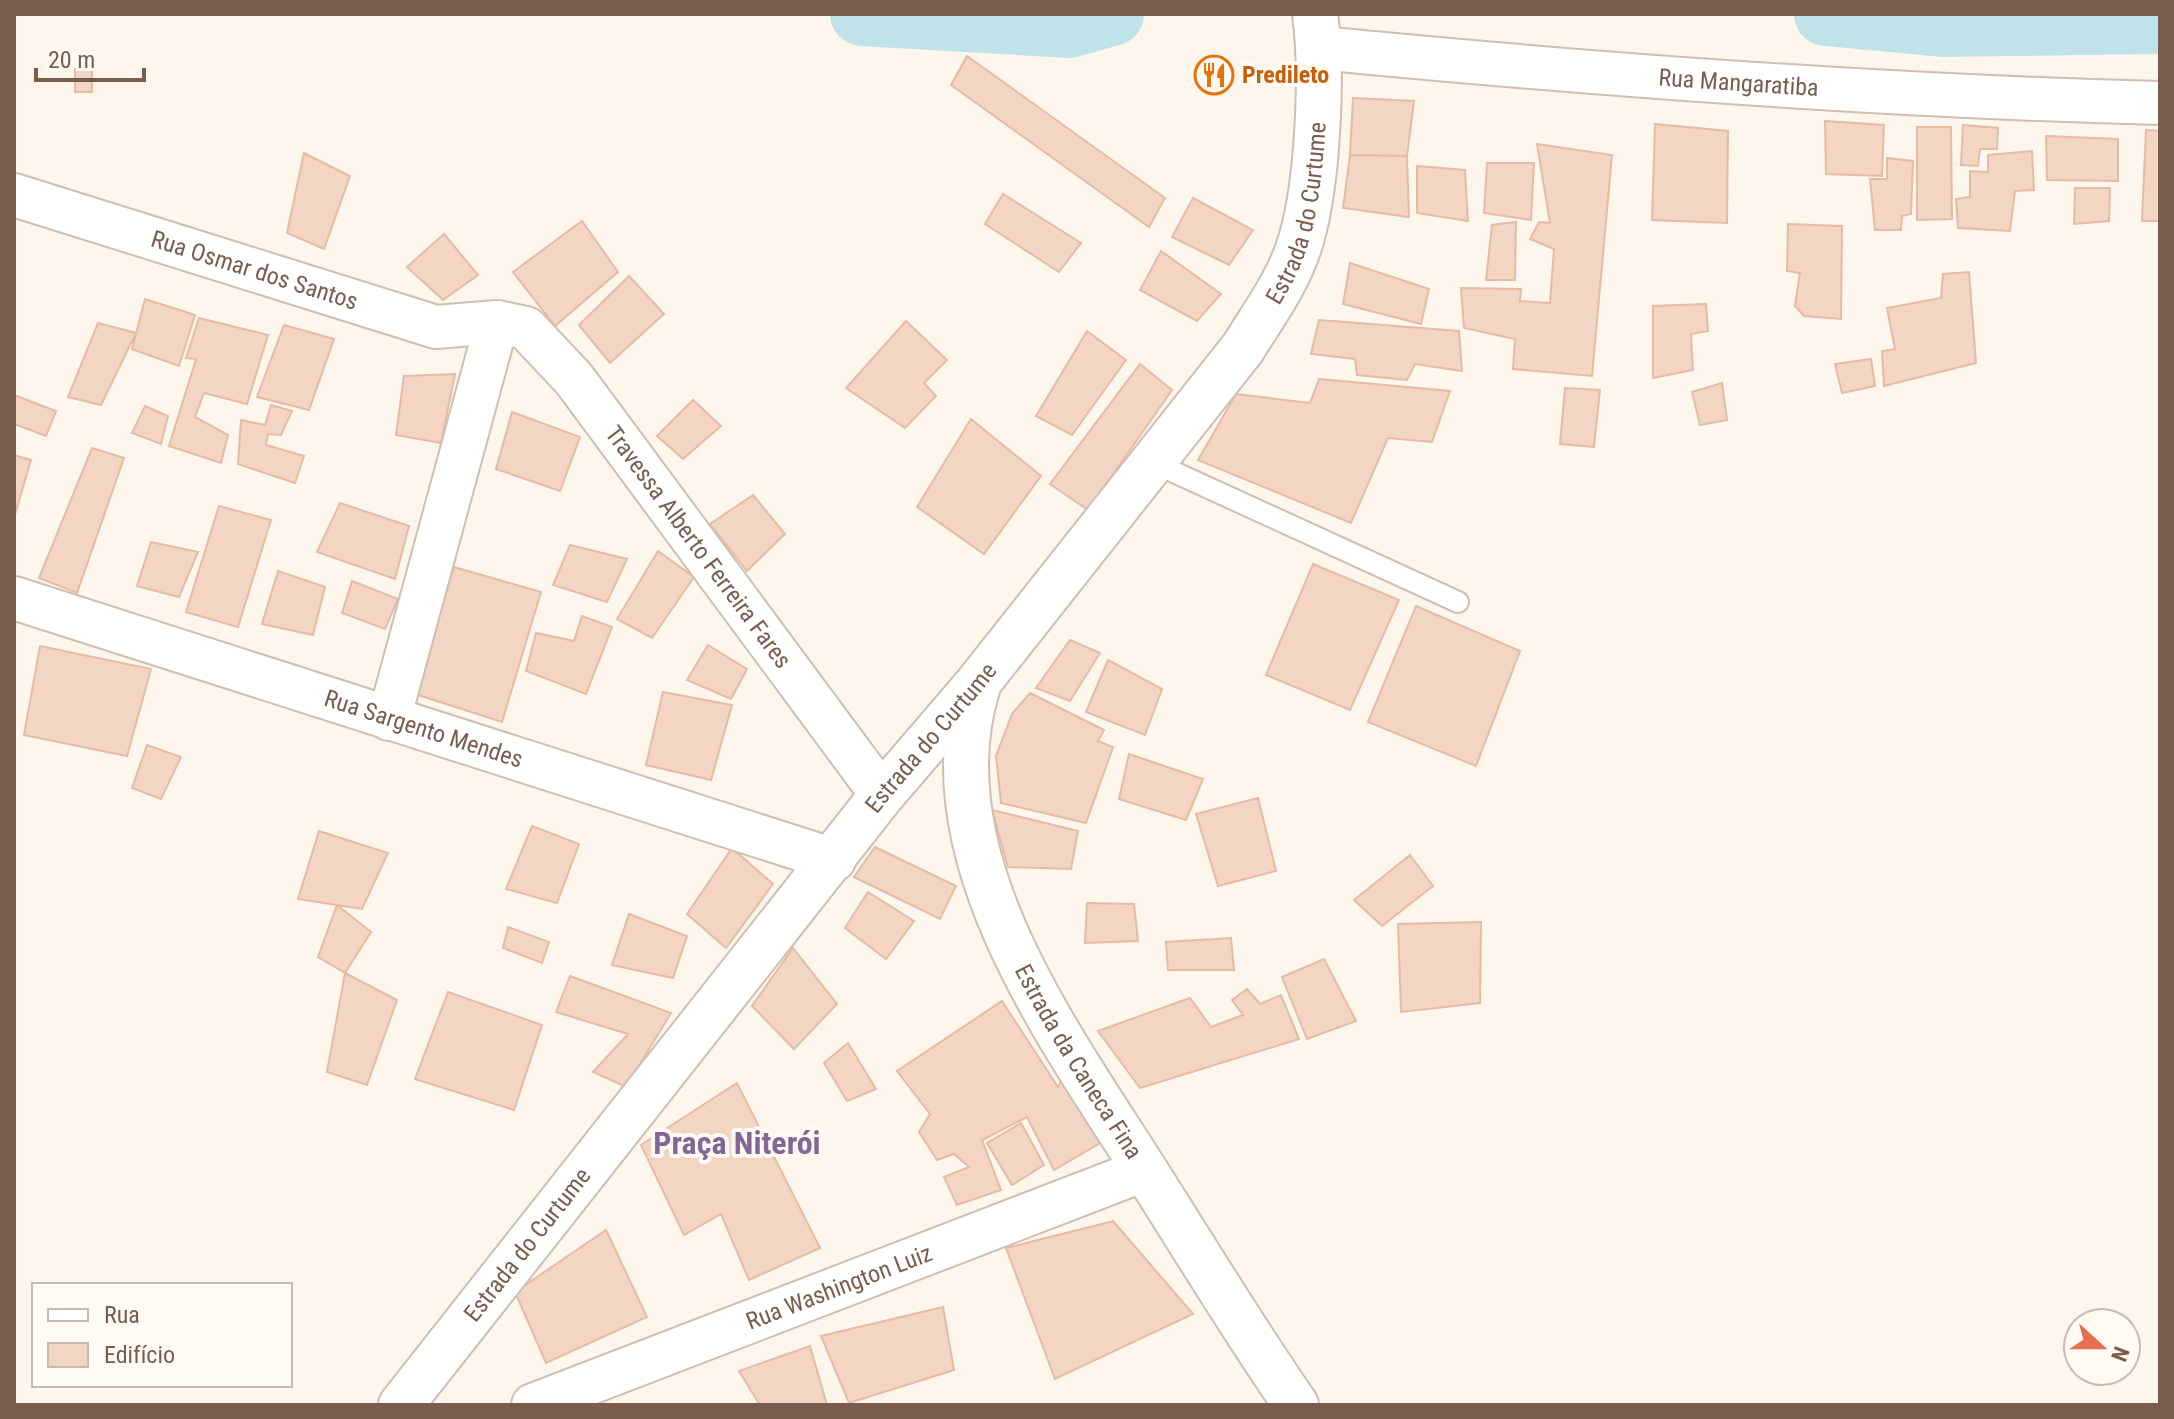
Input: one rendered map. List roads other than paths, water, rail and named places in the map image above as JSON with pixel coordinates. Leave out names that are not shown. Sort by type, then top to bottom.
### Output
[{"type":"street","name":"Rua Mangaratiba","points":[[1318,31],[1490,65],[1996,98],[2160,103]]},
{"type":"street","name":"Estrada do Curtume","points":[[978,683],[1243,348],[1276,295],[1301,241],[1311,184],[1318,31]]},
{"type":"street","name":"Rua Osmar dos Santos","points":[[14,195],[436,327],[497,322]]},
{"type":"street","points":[[389,719],[497,322]]},
{"type":"street","name":"Travessa Alberto Ferreira Fares","points":[[497,322],[526,328],[574,379],[882,795]]},
{"type":"street","name":"Rua Sargento Mendes","points":[[14,598],[834,860]]},
{"type":"street","name":"Estrada da Caneca Fina","points":[[978,683],[970,711],[943,751],[1004,929],[1027,980],[1072,1058],[1296,1405]]},
{"type":"street","name":"Estrada do Curtume","points":[[401,1405],[834,860],[882,795],[943,751]]},
{"type":"street","name":"Rua Washington Luiz","points":[[533,1405],[1144,1170]]},
{"type":"lane","points":[[1152,462],[1458,602]]},
{"type":"waterway","points":[[862,14],[1069,26],[1112,14]]},
{"type":"waterway","points":[[1826,14],[1942,25],[2160,22]]},
{"type":"place","name":"Predileto","points":[[1214,75]]},
{"type":"district","name":"Praça Niterói","points":[[737,1143]]}]
